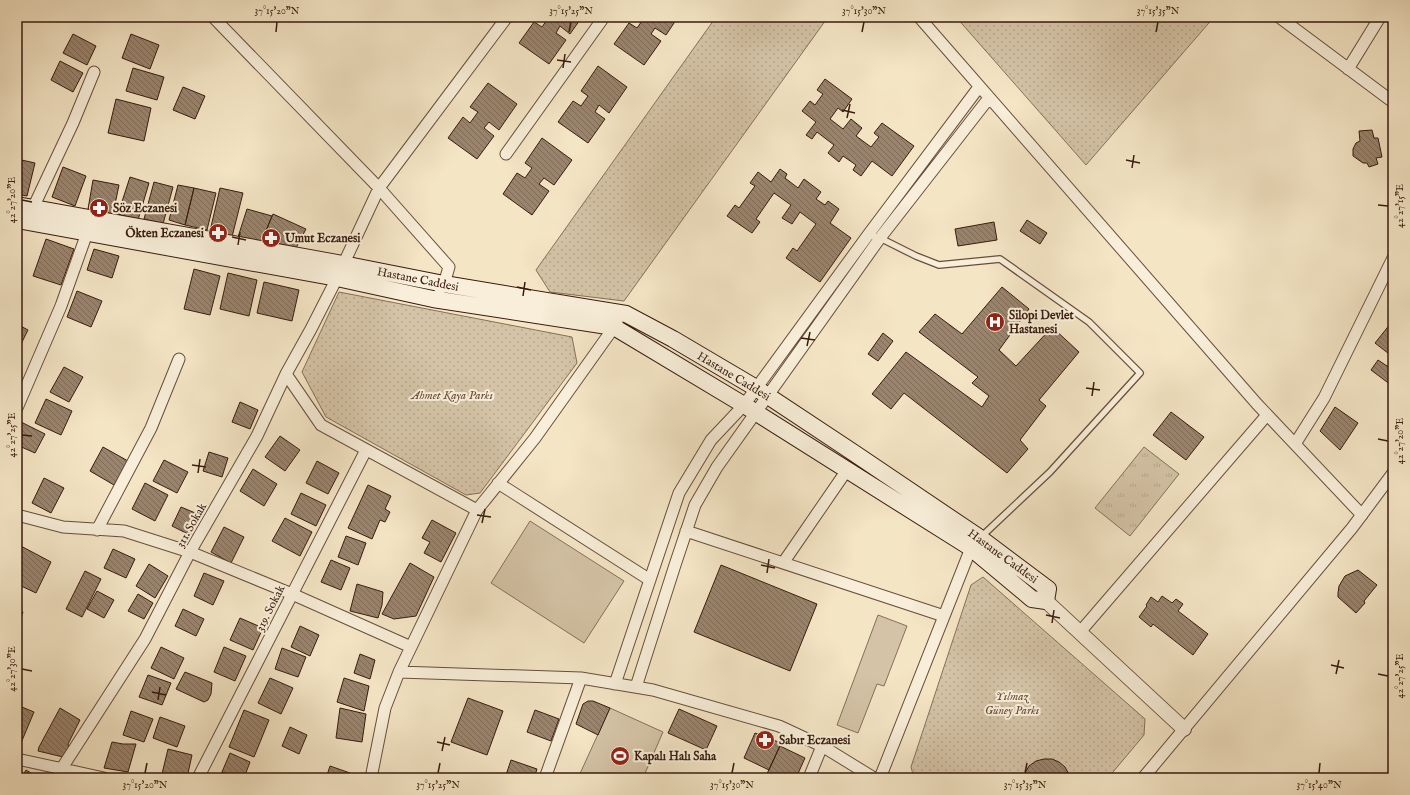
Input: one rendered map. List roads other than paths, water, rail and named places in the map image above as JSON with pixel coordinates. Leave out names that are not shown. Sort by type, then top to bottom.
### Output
[{"type":"main road","name":"Hastane Caddesi","points":[[17,205],[340,271],[433,299],[614,327],[750,408],[847,470],[976,543],[1048,589],[1046,601]]},
{"type":"main road","name":"Hastane Caddesi","points":[[17,220],[87,233],[340,271],[444,284],[626,314],[673,339],[762,392],[854,452],[976,543]]},
{"type":"street","points":[[213,17],[380,188],[449,267],[444,284],[433,299]]},
{"type":"street","name":"311. Sokak","points":[[60,773],[145,639],[190,552],[256,436],[286,374],[311,329],[340,271],[380,188],[508,17]]},
{"type":"street","points":[[506,154],[604,17]]},
{"type":"street","points":[[919,17],[1267,415],[1362,515]]},
{"type":"street","points":[[1279,17],[1393,102]]},
{"type":"street","points":[[1348,69],[1380,17]]},
{"type":"street","points":[[33,208],[73,123],[94,72]]},
{"type":"street","points":[[762,392],[868,235],[979,87]]},
{"type":"street","points":[[636,687],[686,531],[696,505],[750,408],[989,98]]},
{"type":"street","points":[[17,408],[62,306],[87,233]]},
{"type":"street","points":[[1295,444],[1324,398],[1393,258]]},
{"type":"street","points":[[372,778],[385,708],[399,672],[476,510],[535,438],[614,327],[626,314]]},
{"type":"street","points":[[97,530],[151,428],[179,359]]},
{"type":"street","points":[[286,374],[322,425],[476,510]]},
{"type":"street","points":[[615,684],[679,493],[711,440],[750,408]]},
{"type":"street","points":[[1080,632],[1267,415]]},
{"type":"street","name":"319. Sokak","points":[[198,778],[366,450]]},
{"type":"street","points":[[783,563],[847,470]]},
{"type":"street","points":[[1144,778],[1352,528],[1393,473]]},
{"type":"street","points":[[498,484],[650,580]]},
{"type":"street","points":[[17,515],[63,527],[124,532],[190,552],[292,594],[411,647]]},
{"type":"street","points":[[686,531],[944,616]]},
{"type":"street","points":[[880,778],[944,616],[976,543]]},
{"type":"street","points":[[1046,601],[1184,729]]},
{"type":"street","points":[[399,672],[581,678],[653,690],[779,726],[822,746],[874,778]]},
{"type":"street","points":[[545,778],[581,678]]},
{"type":"street","points":[[809,778],[822,746]]},
{"type":"street","points":[[17,759],[60,773],[104,778]]},
{"type":"lane","points":[[868,235],[880,238],[916,256],[939,265],[1000,260],[1089,322],[1140,373],[1050,472],[976,543]]},
{"type":"place","name":"Söz Eczanesi","points":[[99,208]]},
{"type":"place","name":"Ökten Eczanesi","points":[[218,233]]},
{"type":"place","name":"Umut Eczanesi","points":[[271,238]]},
{"type":"place","name":"Silopi Devlet Hastanesi","points":[[995,322]]},
{"type":"place","name":"Sabır Eczanesi","points":[[765,740]]},
{"type":"place","name":"Kapalı Halı Saha","points":[[620,756]]},
{"type":"park label","name":"Ahmet Kaya Parkı","points":[[452,395]]},
{"type":"park label","name":"Yılmaz Güney Parkı","points":[[1012,703]]}]
